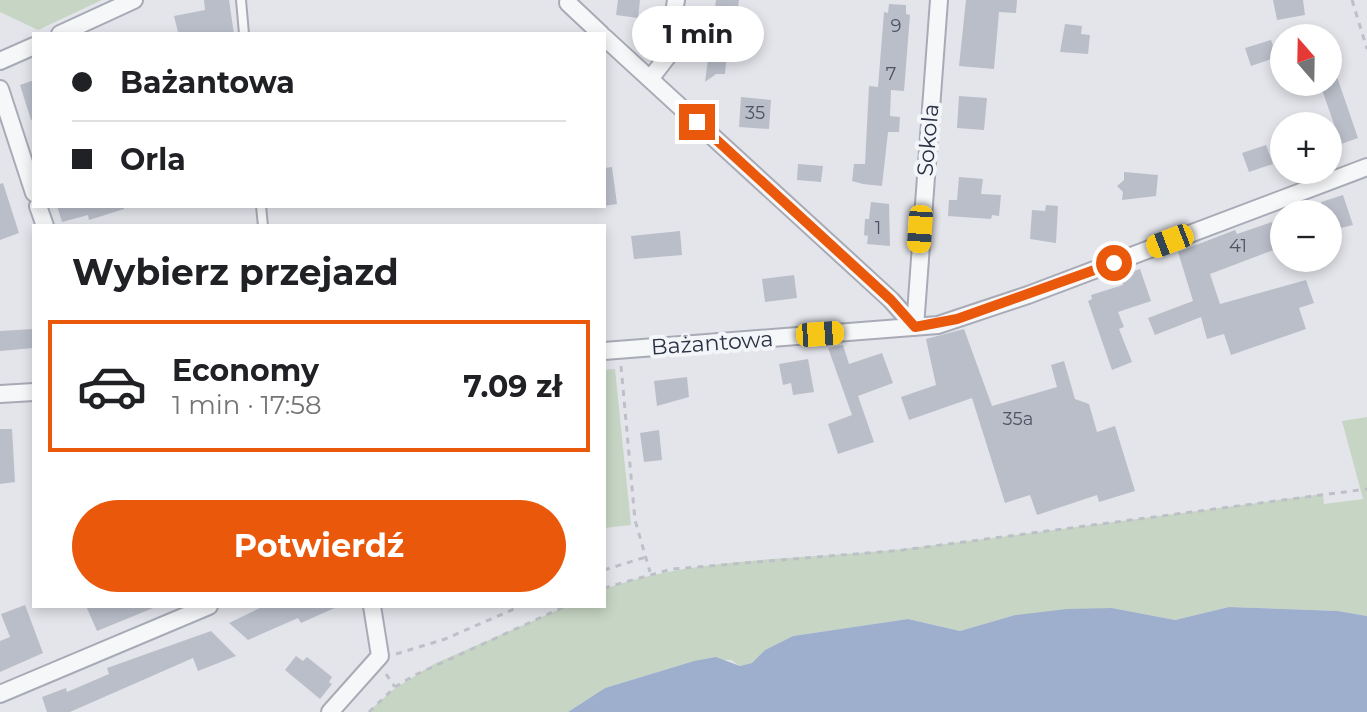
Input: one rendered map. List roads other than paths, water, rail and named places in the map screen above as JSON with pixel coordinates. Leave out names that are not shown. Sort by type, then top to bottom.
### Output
[{"type":"street","points":[[64,32],[134,0]]},
{"type":"street","points":[[650,79],[667,57],[676,0]]},
{"type":"street","name":"Sokola","points":[[915,327],[939,0]]},
{"type":"street","points":[[563,2],[597,32]]},
{"type":"street","points":[[606,40],[891,300],[915,327]]},
{"type":"street","points":[[0,61],[32,47]]},
{"type":"street","points":[[0,89],[32,187]]},
{"type":"street","name":"Bażantowa","points":[[606,351],[938,325],[1028,295],[1367,167]]},
{"type":"street","points":[[0,394],[32,392]]},
{"type":"street","points":[[0,694],[204,608]]},
{"type":"street","points":[[330,712],[381,662],[372,608]]},
{"type":"lane","points":[[241,0],[244,32]]},
{"type":"water","points":[[1229,607],[1338,611],[1367,616],[1367,712],[568,712],[605,688],[694,661],[716,657],[740,666],[752,663],[765,650],[793,636],[908,619],[960,631],[1015,615],[1067,609],[1112,608],[1175,620]]}]
